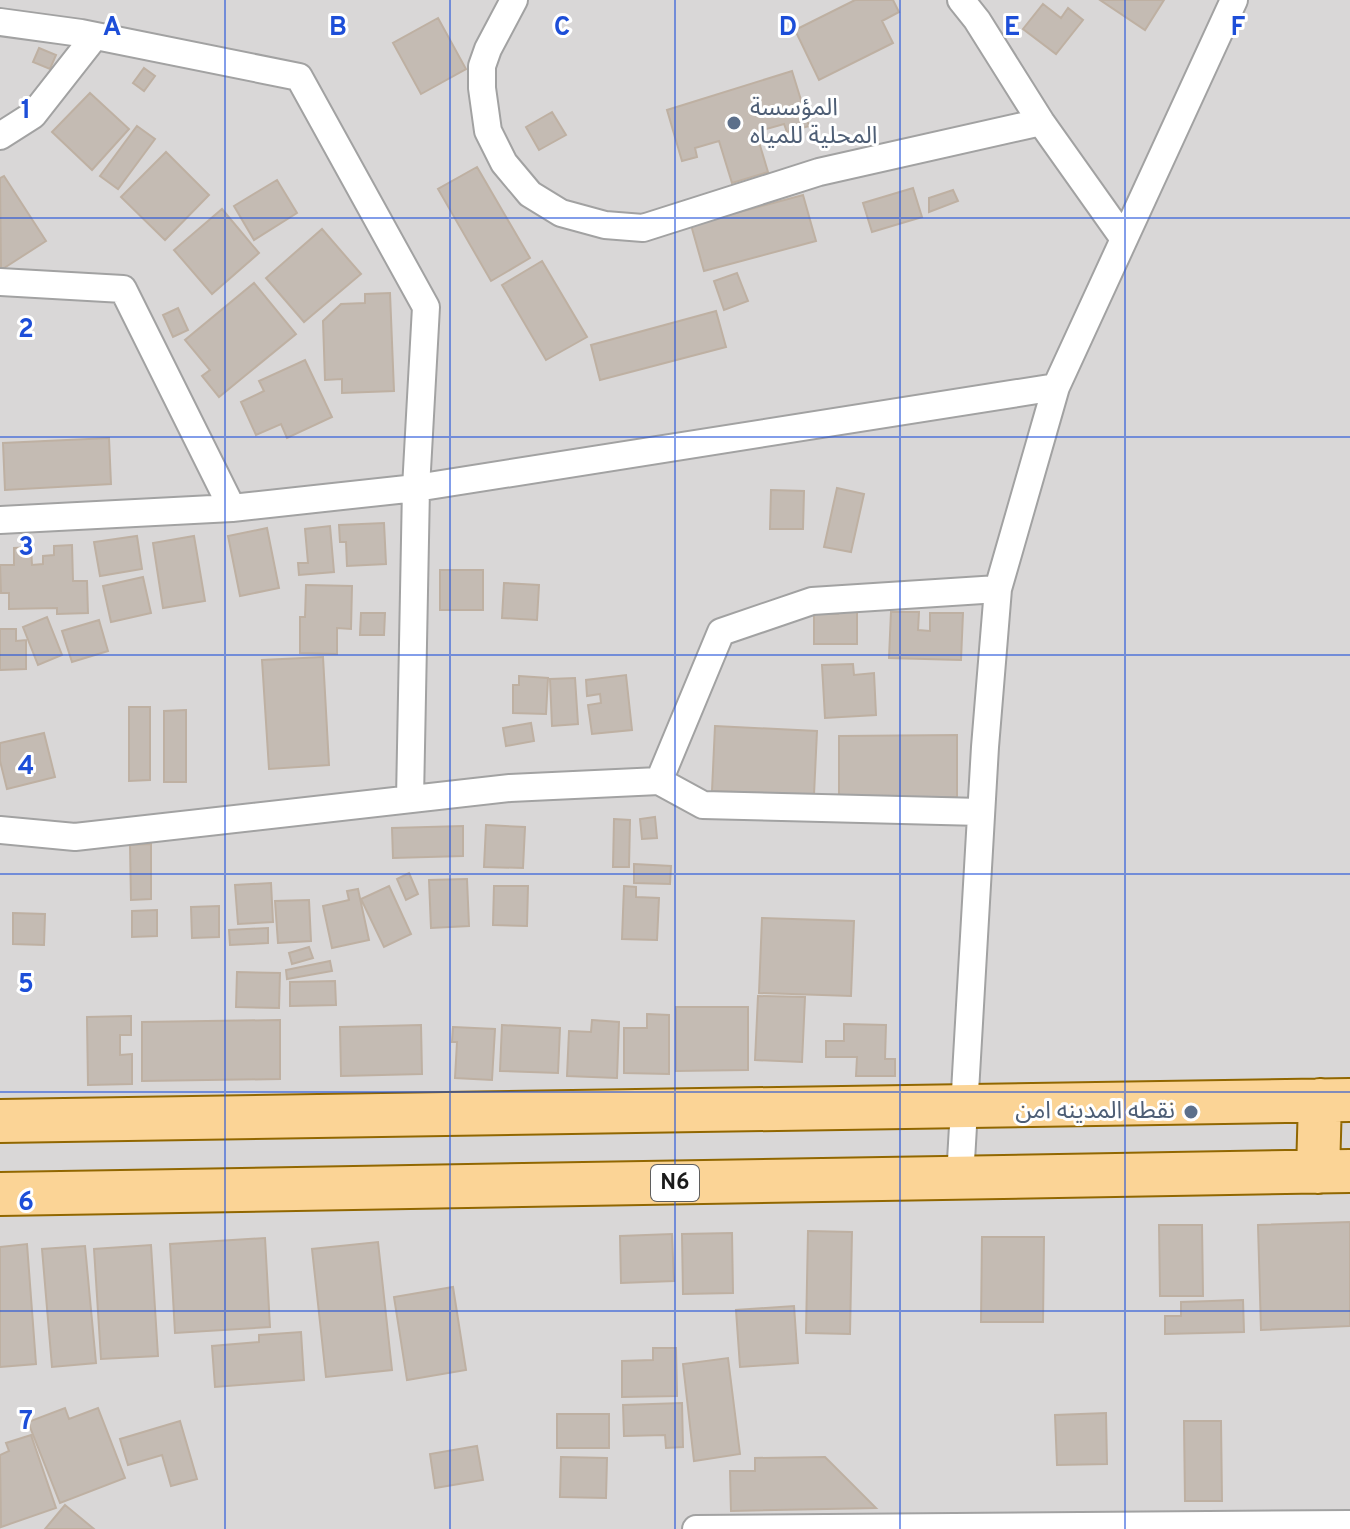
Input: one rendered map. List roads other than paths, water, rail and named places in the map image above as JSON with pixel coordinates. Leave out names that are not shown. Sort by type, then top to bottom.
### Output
[{"type":"main road","points":[[0,1121],[1335,1100],[1334,1172]]},
{"type":"main road","name":"N6","points":[[0,1194],[1334,1172]]},
{"type":"street","points":[[514,0],[482,66],[488,131],[504,163],[530,194],[561,213],[605,225],[643,228],[819,172],[1041,122]]},
{"type":"street","points":[[961,0],[977,20],[1041,122],[1124,239]]},
{"type":"street","points":[[960,1178],[981,812],[998,589],[1056,387],[1234,0]]},
{"type":"street","points":[[0,22],[95,36],[299,77],[426,307],[416,488],[410,799]]},
{"type":"street","points":[[0,136],[33,115],[95,36]]},
{"type":"street","points":[[0,282],[123,289],[232,508]]},
{"type":"street","points":[[0,520],[232,508],[416,488],[1056,387]]},
{"type":"street","points":[[659,781],[721,632],[812,601],[998,589]]},
{"type":"street","points":[[0,830],[75,837],[510,788],[659,781],[703,805],[981,812]]},
{"type":"street","points":[[696,1529],[1350,1524]]},
{"type":"place","name":"المؤسسة المحلية للمياه","points":[[734,123]]},
{"type":"place","name":"نقطه المدينه امن","points":[[1191,1112]]}]
